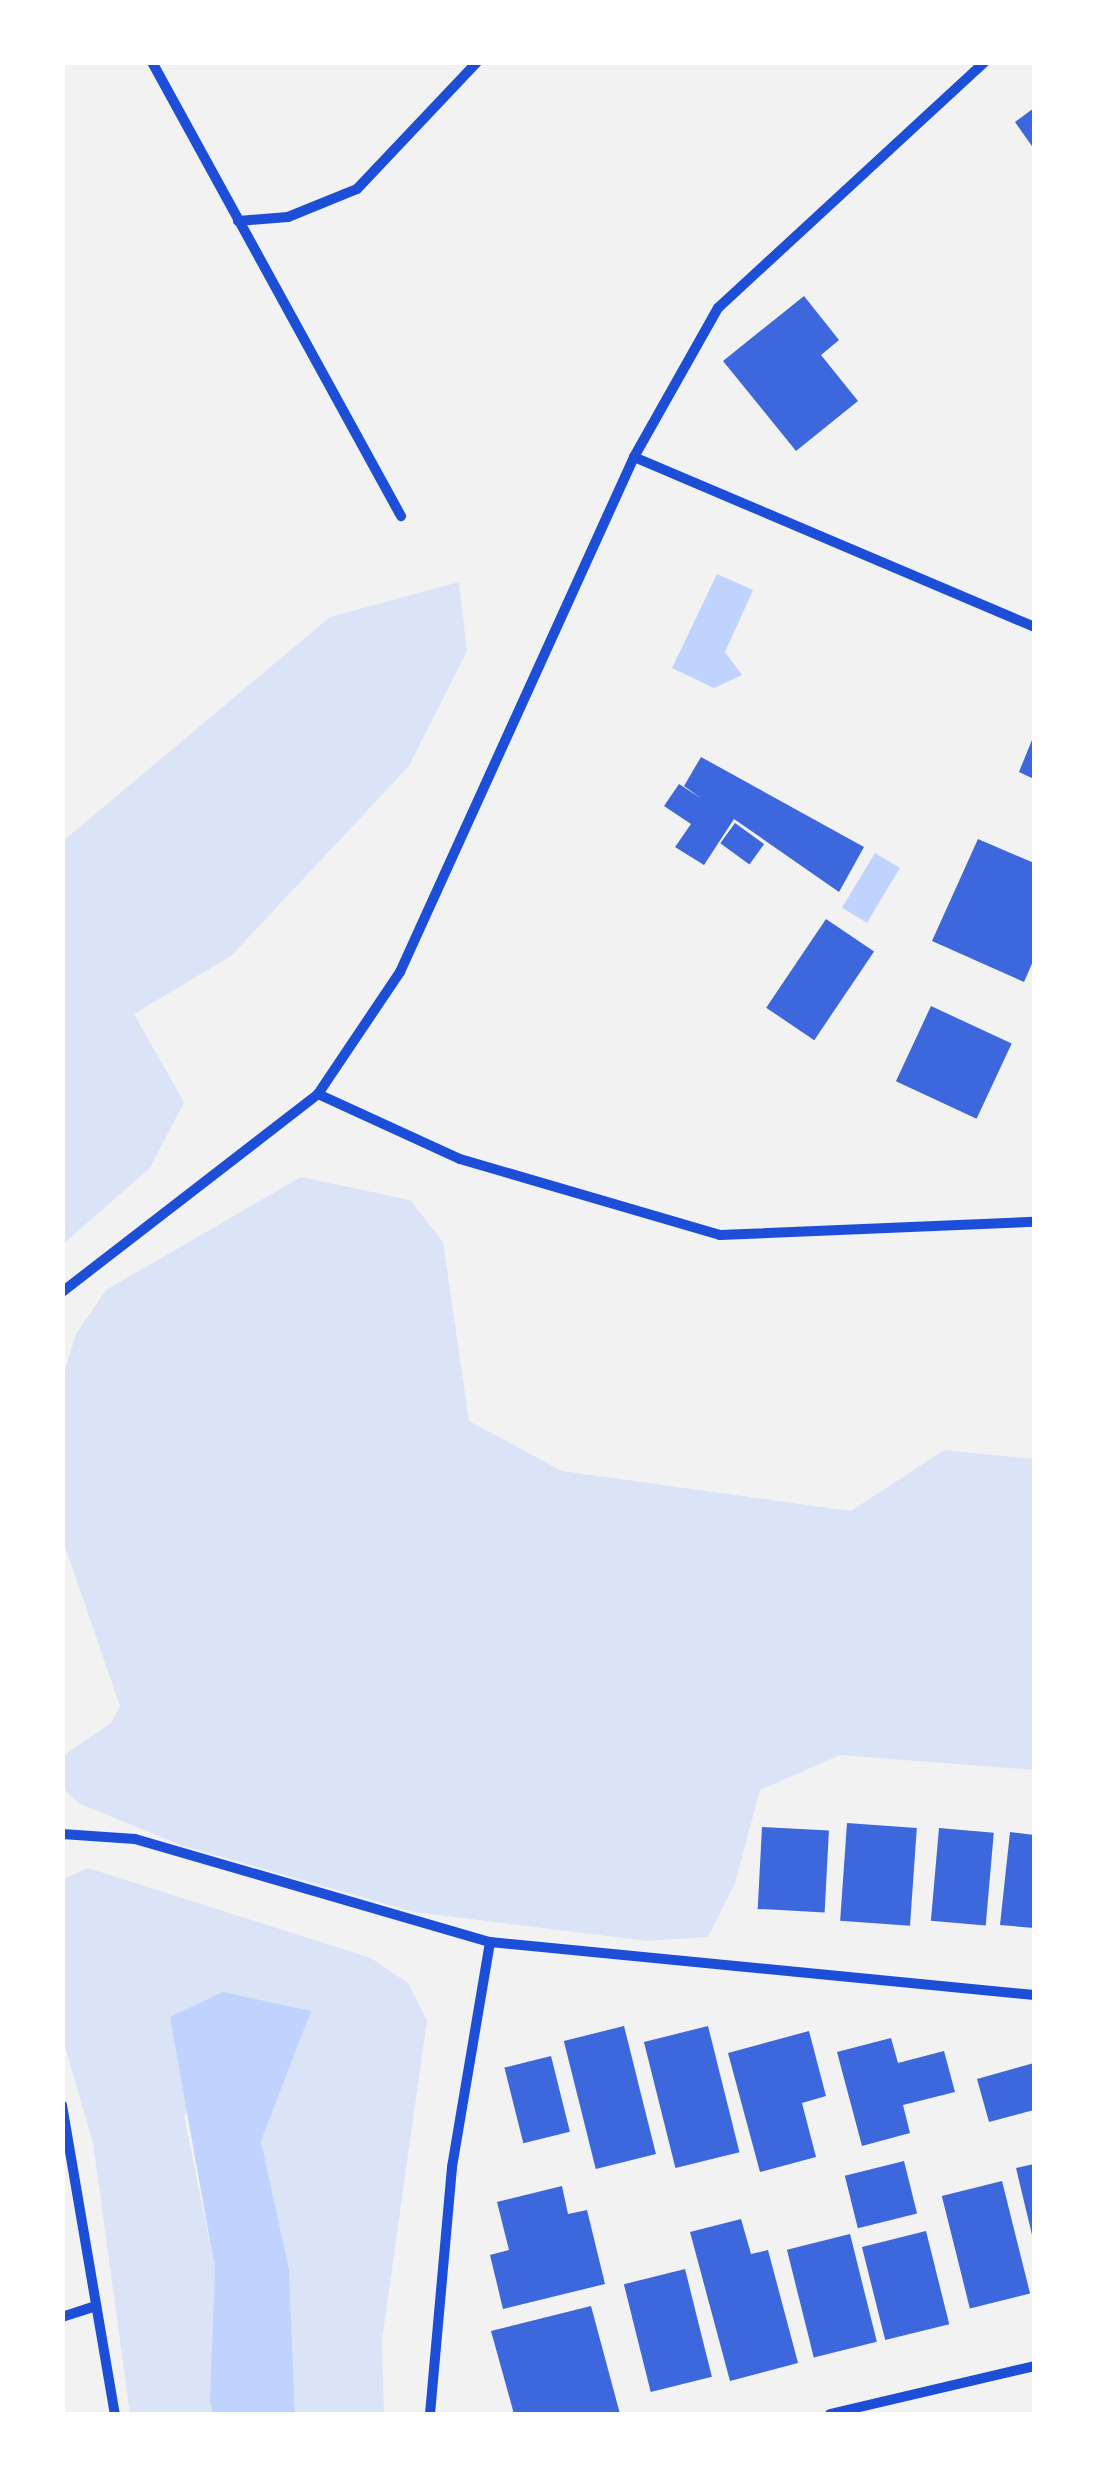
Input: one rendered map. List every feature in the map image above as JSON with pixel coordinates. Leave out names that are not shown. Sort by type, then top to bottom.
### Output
[{"type":"street","points":[[152,62],[401,516]]},
{"type":"street","points":[[238,220],[288,217],[357,188],[477,62]]},
{"type":"street","points":[[62,1292],[318,1094],[400,972],[634,457],[718,308],[985,62]]},
{"type":"street","points":[[634,457],[1034,628]]},
{"type":"street","points":[[318,1094],[460,1159],[720,1236],[1034,1222]]},
{"type":"street","points":[[62,1834],[135,1839],[490,1942],[1034,1995]]},
{"type":"street","points":[[430,2414],[452,2167],[490,1942]]},
{"type":"street","points":[[62,2105],[115,2414]]},
{"type":"street","points":[[62,2318],[96,2306]]},
{"type":"street","points":[[830,2414],[1034,2366]]},
{"type":"shaded area","points":[[459,582],[467,651],[409,766],[231,956],[134,1014],[184,1102],[150,1168],[63,1244],[63,841],[330,617]]},
{"type":"shaded area","points":[[301,1177],[410,1200],[443,1242],[469,1421],[562,1471],[851,1511],[944,1450],[1034,1459],[1034,1770],[840,1755],[760,1790],[735,1883],[708,1937],[648,1941],[414,1912],[183,1846],[78,1803],[63,1788],[63,1756],[112,1722],[120,1706],[63,1541],[63,1377],[76,1334],[106,1290]]},
{"type":"shaded area","points":[[88,1868],[371,1958],[408,1983],[427,2020],[382,2340],[384,2414],[295,2414],[289,2269],[261,2141],[310,2011],[184,2115],[215,2269],[213,2414],[130,2414],[93,2143],[63,2040],[63,1879]]},
{"type":"water","points":[[717,574],[753,590],[725,652],[742,675],[714,688],[672,668]]},
{"type":"water","points":[[875,853],[900,868],[867,923],[842,908]]},
{"type":"water","points":[[223,1992],[311,2011],[261,2141],[289,2269],[295,2414],[213,2414],[210,2401],[215,2269],[170,2017]]},
{"type":"building","points":[[1034,108],[1034,149],[1015,122]]},
{"type":"building","points":[[804,296],[839,340],[821,355],[858,401],[796,451],[723,361]]},
{"type":"building","points":[[1034,735],[1034,779],[1019,772]]},
{"type":"building","points":[[701,757],[864,847],[839,892],[734,819],[704,865],[675,847],[691,824],[664,806],[679,784],[702,799],[684,786]]},
{"type":"building","points":[[735,823],[764,844],[749,864],[720,843]]},
{"type":"building","points":[[978,839],[1034,863],[1034,959],[1024,982],[932,941]]},
{"type":"building","points":[[826,919],[874,951],[814,1040],[766,1008]]},
{"type":"building","points":[[931,1006],[1012,1044],[977,1119],[896,1081]]},
{"type":"building","points":[[847,1823],[917,1828],[910,1926],[840,1921]]},
{"type":"building","points":[[762,1827],[829,1831],[825,1912],[758,1909]]},
{"type":"building","points":[[939,1828],[994,1833],[986,1925],[931,1921]]},
{"type":"building","points":[[1010,1832],[1034,1835],[1034,1928],[1000,1925]]},
{"type":"building","points":[[624,2026],[656,2154],[596,2169],[564,2041]]},
{"type":"building","points":[[708,2026],[739,2152],[675,2168],[644,2042]]},
{"type":"building","points":[[809,2031],[826,2096],[802,2103],[816,2157],[760,2172],[728,2053]]},
{"type":"building","points":[[891,2038],[898,2063],[944,2051],[955,2092],[903,2105],[910,2133],[862,2146],[837,2052]]},
{"type":"building","points":[[551,2056],[570,2132],[523,2143],[504,2068]]},
{"type":"building","points":[[1034,2063],[1034,2110],[989,2122],[977,2079]]},
{"type":"building","points":[[904,2161],[917,2213],[858,2228],[845,2176]]},
{"type":"building","points":[[1034,2164],[1034,2239],[1033,2239],[1016,2168]]},
{"type":"building","points":[[1002,2181],[1030,2294],[970,2309],[942,2196]]},
{"type":"building","points":[[562,2186],[568,2214],[587,2210],[605,2284],[503,2309],[490,2255],[509,2250],[497,2202]]},
{"type":"building","points":[[741,2219],[751,2254],[768,2250],[798,2363],[730,2381],[690,2232]]},
{"type":"building","points":[[926,2231],[949,2324],[885,2340],[862,2247]]},
{"type":"building","points":[[850,2234],[877,2342],[814,2357],[787,2250]]},
{"type":"building","points":[[685,2269],[712,2377],[651,2392],[624,2284]]},
{"type":"building","points":[[591,2306],[620,2414],[514,2414],[491,2331]]}]
